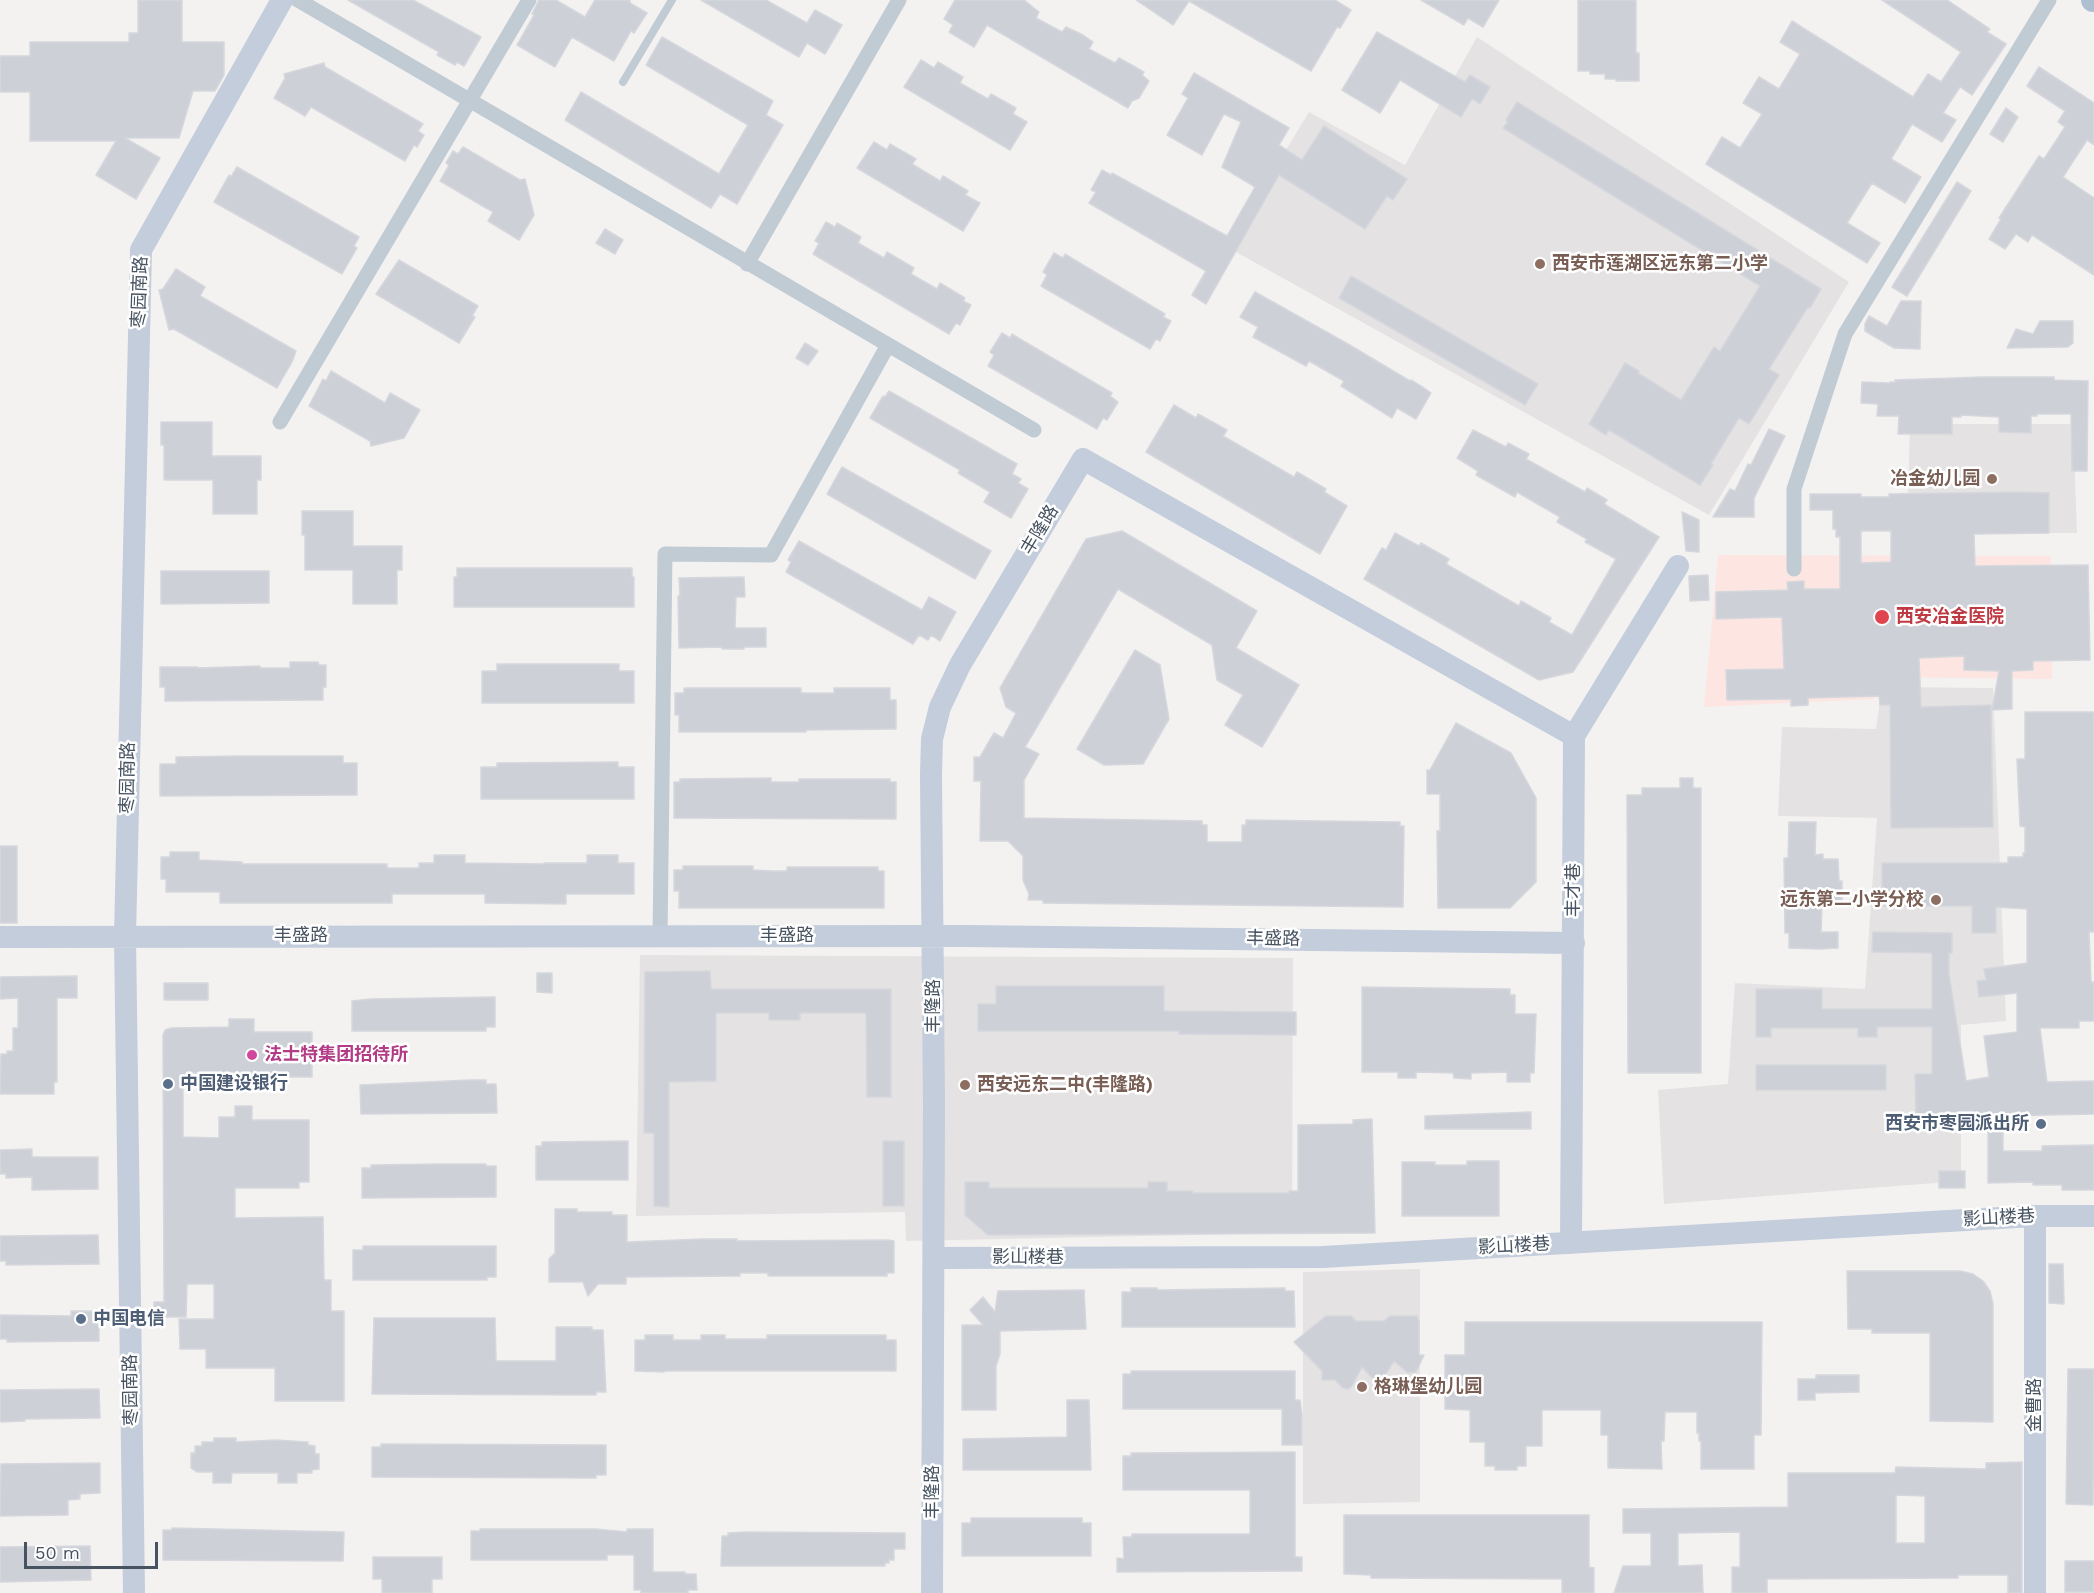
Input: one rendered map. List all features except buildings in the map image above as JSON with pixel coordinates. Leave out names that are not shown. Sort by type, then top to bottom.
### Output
[{"type":"street","name":"枣园南路","points":[[134,1593],[125,936],[141,250],[282,0]]},
{"type":"street","points":[[298,0],[1035,430]]},
{"type":"street","points":[[280,422],[529,0]]},
{"type":"street","points":[[747,264],[898,0]]},
{"type":"street","points":[[1794,569],[1794,489],[1845,334],[2049,0]]},
{"type":"street","points":[[660,936],[665,554],[771,555],[888,345]]},
{"type":"street","name":"丰隆路","points":[[932,1593],[934,1258],[932,739],[940,707],[960,664],[1083,459],[1574,736]]},
{"type":"street","points":[[1574,736],[1678,566]]},
{"type":"street","name":"丰才巷","points":[[1571,1243],[1574,736]]},
{"type":"street","name":"丰盛路","points":[[0,937],[932,936],[1574,943]]},
{"type":"street","name":"影山楼巷","points":[[934,1258],[1323,1257],[2035,1216],[2094,1216]]},
{"type":"street","name":"金曹路","points":[[2035,1216],[2035,1593]]},
{"type":"lane","points":[[623,82],[672,0]]},
{"type":"shaded area","name":"西安市莲湖区远东第二小学","points":[[1477,37],[1849,282],[1709,515],[1227,247],[1309,112],[1405,165]]},
{"type":"shaded area","name":"冶金幼儿园","points":[[1910,424],[2073,424],[2077,533],[1907,533]]},
{"type":"shaded area","name":"西安冶金医院","points":[[1718,555],[2051,556],[2052,679],[1875,677],[1875,699],[1704,707]]},
{"type":"shaded area","name":"远东第二小学分校","points":[[1882,687],[1993,688],[2006,1021],[1961,1025],[1961,1181],[1664,1204],[1658,1090],[1728,1084],[1735,983],[1865,989],[1877,818],[1778,816],[1782,727],[1876,729]]},
{"type":"shaded area","name":"西安远东二中(丰隆路)","points":[[640,955],[1293,958],[1292,1233],[906,1241],[905,1212],[636,1216]]},
{"type":"shaded area","name":"格琳堡幼儿园","points":[[1420,1269],[1420,1502],[1303,1504],[1303,1272]]},
{"type":"place","name":"西安市莲湖区远东第二小学","points":[[1540,264]]},
{"type":"place","name":"冶金幼儿园","points":[[1992,479]]},
{"type":"place","name":"西安冶金医院","points":[[1882,617]]},
{"type":"place","name":"远东第二小学分校","points":[[1936,900]]},
{"type":"place","name":"法士特集团招待所","points":[[252,1055]]},
{"type":"place","name":"中国建设银行","points":[[168,1084]]},
{"type":"place","name":"西安远东二中(丰隆路)","points":[[965,1085]]},
{"type":"place","name":"西安市枣园派出所","points":[[2041,1124]]},
{"type":"place","name":"中国电信","points":[[81,1319]]},
{"type":"place","name":"格琳堡幼儿园","points":[[1362,1387]]}]
